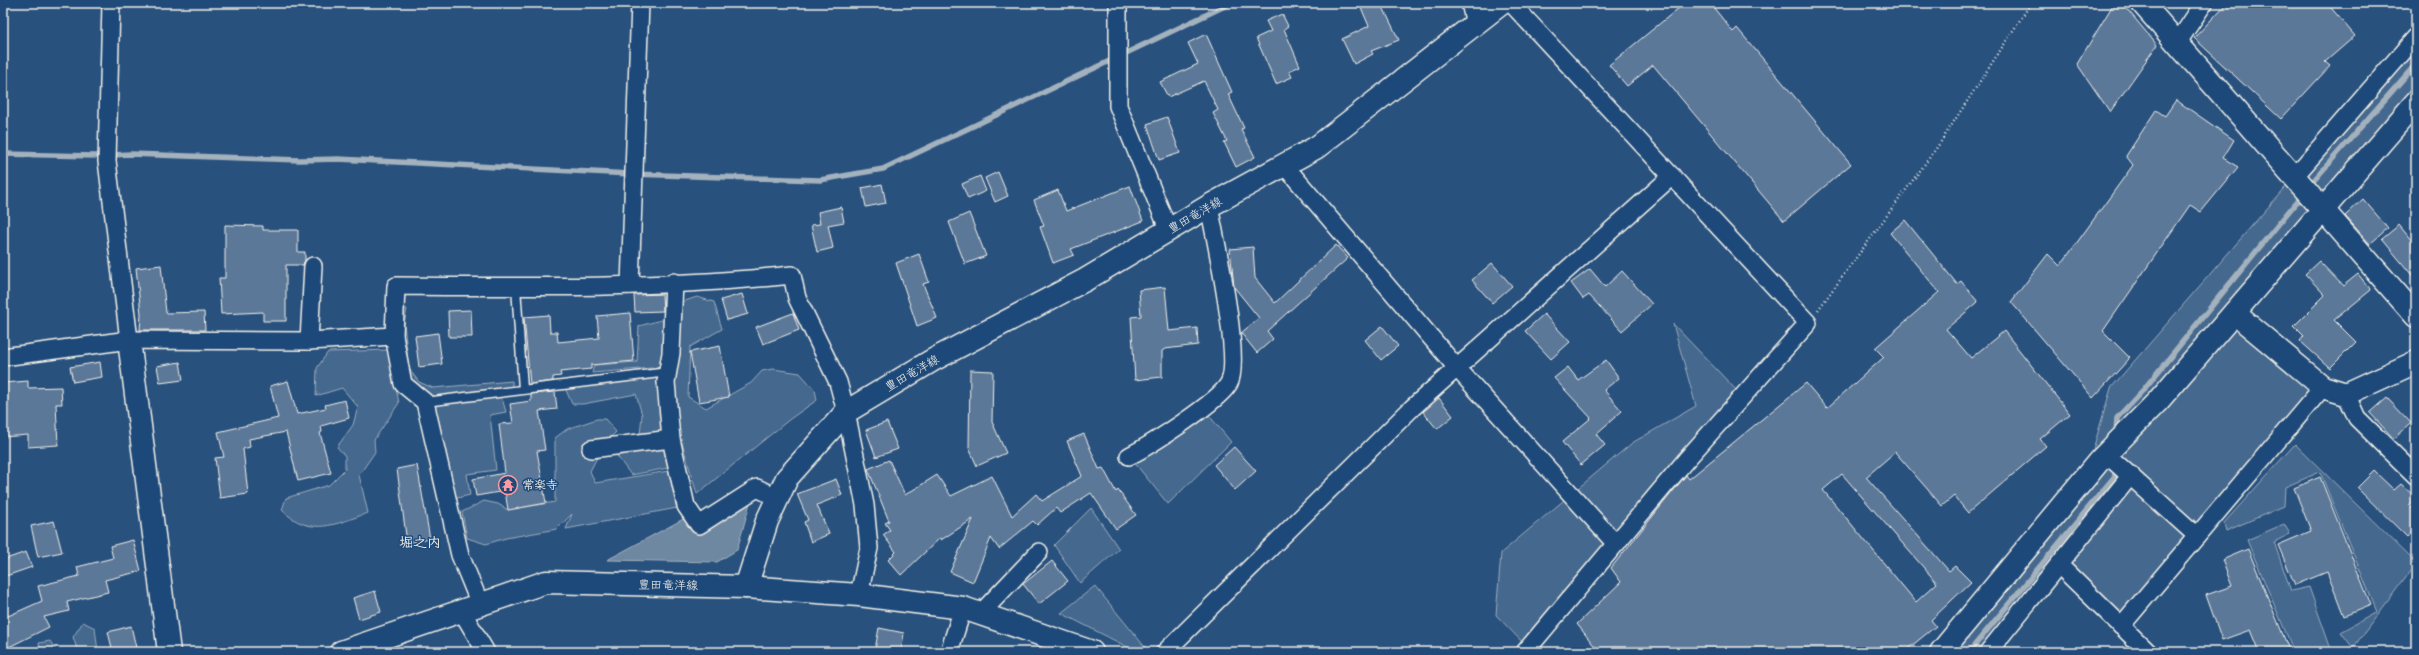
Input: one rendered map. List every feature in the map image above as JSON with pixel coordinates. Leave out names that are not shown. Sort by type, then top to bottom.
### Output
[{"type":"street","points":[[111,3],[107,161],[169,652]]},
{"type":"street","points":[[630,285],[640,3]]},
{"type":"street","points":[[1118,3],[1118,106],[1169,231]]},
{"type":"street","points":[[1470,3],[1475,24]]},
{"type":"street","name":"豊田竜洋線","points":[[341,652],[546,582],[746,587],[767,521],[787,478],[846,412],[934,360],[1085,280],[1209,206],[1285,166],[1334,134],[1502,3]]},
{"type":"street","points":[[1511,3],[1808,324],[1686,460],[1525,652]]},
{"type":"street","points":[[2142,3],[2178,42],[2294,178],[2416,316]]},
{"type":"street","points":[[2178,42],[2204,3]]},
{"type":"street","points":[[2294,178],[2416,37]]},
{"type":"street","points":[[1942,652],[2106,454],[2158,401],[2416,102]]},
{"type":"street","points":[[1285,166],[1457,368],[1616,544]]},
{"type":"street","points":[[1165,652],[1412,408],[1672,176]]},
{"type":"street","points":[[1129,456],[1150,445],[1217,397],[1230,383],[1232,358],[1227,298],[1209,206]]},
{"type":"street","points":[[309,341],[313,266]]},
{"type":"street","points":[[482,650],[470,607],[460,555],[425,402],[403,384],[394,336],[396,286],[516,287],[630,285],[792,275],[797,298],[838,382],[846,412],[865,505],[868,548],[859,595]]},
{"type":"street","points":[[674,282],[666,382],[672,439],[686,506],[698,525],[757,488],[778,498]]},
{"type":"street","points":[[2234,313],[2323,387],[2346,394],[2416,362]]},
{"type":"street","points":[[3,358],[129,340],[309,341],[394,336]]},
{"type":"street","points":[[2121,626],[2323,387]]},
{"type":"street","points":[[2346,394],[2357,418],[2416,476]]},
{"type":"street","points":[[592,449],[672,439]]},
{"type":"street","points":[[2106,454],[2197,536]]},
{"type":"street","points":[[1988,652],[2131,475]]},
{"type":"street","points":[[949,652],[971,611],[1039,552]]},
{"type":"street","points":[[2059,565],[2148,652]]},
{"type":"street","points":[[746,587],[859,595],[971,611],[1092,652]]},
{"type":"lane","points":[[516,287],[523,389]]},
{"type":"lane","points":[[425,402],[668,372]]},
{"type":"path","points":[[1808,324],[1938,146],[2031,3]]},
{"type":"shaded area","points":[[2416,37],[2416,94],[2234,313],[2323,387],[2120,615],[2067,564],[1988,652],[1942,652],[2084,480],[2111,388]]},
{"type":"shaded area","points":[[697,297],[714,302],[722,329],[690,347],[688,397],[706,408],[751,383],[762,371],[773,369],[800,373],[815,390],[817,400],[790,419],[697,494],[680,436],[672,367],[679,303]]},
{"type":"shaded area","points":[[398,308],[407,309],[404,324],[409,369],[419,382],[433,388],[512,381],[512,389],[502,398],[506,412],[490,415],[496,470],[467,474],[470,495],[453,499],[433,409],[403,384]]},
{"type":"shaded area","points":[[661,320],[667,325],[664,367],[592,373],[594,365],[637,362],[639,326]]},
{"type":"shaded area","points":[[1673,324],[1739,393],[1528,648],[1496,615],[1501,553],[1632,443],[1696,406]]},
{"type":"shaded area","points":[[388,350],[399,403],[374,440],[375,452],[359,475],[368,513],[324,526],[303,524],[293,519],[282,510],[286,498],[329,485],[345,469],[345,456],[337,447],[353,425],[358,407],[342,388],[316,396],[317,368],[328,352]]},
{"type":"shaded area","points":[[664,372],[664,431],[668,468],[631,475],[614,452],[639,444],[642,415],[636,394],[583,404],[572,404],[562,381]]},
{"type":"shaded area","points":[[1202,407],[1231,442],[1168,504],[1129,456]]},
{"type":"shaded area","points":[[597,419],[605,419],[616,432],[604,444],[590,471],[595,483],[669,471],[677,508],[566,529],[572,514],[557,529],[506,538],[486,544],[467,538],[462,512],[484,501],[498,504],[508,510],[555,502],[555,438],[567,429]]},
{"type":"shaded area","points":[[2295,444],[2416,563],[2353,648],[2341,632],[2377,612],[2320,472],[2285,487],[2284,506],[2226,531],[2224,523]]},
{"type":"shaded area","points":[[750,503],[737,550],[717,562],[607,560],[687,517],[699,532]]},
{"type":"shaded area","points":[[1091,508],[1119,549],[1080,583],[1054,545]]},
{"type":"shaded area","points":[[2284,524],[2290,534],[2274,542],[2291,591],[2309,587],[2332,652],[2294,652],[2247,540]]},
{"type":"shaded area","points":[[1095,586],[1149,652],[1137,652],[1061,613]]},
{"type":"shaded area","points":[[83,622],[95,628],[98,652],[78,652],[73,637]]},
{"type":"shaded area","points":[[50,641],[57,652],[40,652],[39,643]]},
{"type":"building","points":[[1359,3],[1381,3],[1399,40],[1371,51],[1373,54],[1354,64],[1342,39],[1369,26]]},
{"type":"building","points":[[1685,3],[1710,3],[1733,32],[1737,28],[1851,164],[1784,221],[1653,65],[1627,86],[1609,65]]},
{"type":"building","points":[[2114,3],[2122,3],[2157,45],[2110,112],[2077,64]]},
{"type":"building","points":[[2227,3],[2327,3],[2355,36],[2325,62],[2330,66],[2281,119],[2194,38]]},
{"type":"building","points":[[1282,14],[1288,26],[1284,29],[1300,66],[1289,71],[1292,77],[1276,84],[1256,38],[1271,31],[1266,21]]},
{"type":"building","points":[[1206,34],[1232,92],[1228,94],[1244,128],[1241,129],[1255,157],[1236,167],[1224,142],[1227,141],[1213,113],[1218,110],[1204,81],[1168,97],[1160,82],[1198,64],[1188,43]]},
{"type":"building","points":[[2176,100],[2234,140],[2223,158],[2238,167],[2201,212],[2190,205],[2103,331],[2130,358],[2093,398],[2011,302],[2048,254],[2060,266],[2133,165],[2126,156],[2156,110],[2165,116]]},
{"type":"building","points":[[1167,117],[1180,153],[1159,160],[1147,124]]},
{"type":"building","points":[[998,172],[1008,196],[995,202],[985,178]]},
{"type":"building","points":[[980,176],[986,191],[968,199],[962,184]]},
{"type":"building","points":[[882,184],[886,203],[866,207],[862,188]]},
{"type":"building","points":[[1130,186],[1143,221],[1071,249],[1074,255],[1053,263],[1040,227],[1044,226],[1034,200],[1058,190],[1066,211]]},
{"type":"building","points":[[2363,199],[2388,228],[2370,244],[2345,216]]},
{"type":"building","points":[[841,207],[844,222],[828,225],[833,248],[817,252],[811,225],[820,224],[818,212]]},
{"type":"building","points":[[969,213],[986,256],[965,264],[949,222]]},
{"type":"building","points":[[1905,220],[1957,284],[1961,281],[1978,302],[1946,329],[1971,358],[2004,331],[2070,414],[2040,439],[2046,446],[1968,513],[1954,496],[1942,506],[1895,452],[1866,477],[1949,571],[1955,566],[1971,582],[1931,620],[1936,626],[1904,652],[1599,652],[1577,624],[1621,582],[1611,568],[1686,475],[1689,479],[1806,383],[1827,408],[1884,357],[1875,348],[1939,292],[1890,233]],"holes":[[[1842,474],[1937,583],[1916,602],[1823,490]]]},
{"type":"building","points":[[225,225],[263,226],[263,230],[298,230],[298,252],[305,252],[305,260],[303,265],[286,265],[286,321],[263,321],[263,312],[221,314],[219,278],[225,278]]},
{"type":"building","points":[[2399,225],[2416,246],[2416,280],[2382,239]]},
{"type":"building","points":[[1336,245],[1348,258],[1267,331],[1273,339],[1257,353],[1241,333],[1259,318],[1234,287],[1230,249],[1253,247],[1255,278],[1275,303]]},
{"type":"building","points":[[919,254],[929,282],[923,284],[937,318],[917,326],[896,263]]},
{"type":"building","points":[[2319,261],[2343,286],[2358,274],[2371,290],[2334,320],[2356,342],[2330,368],[2300,341],[2304,336],[2294,326],[2325,295],[2305,274]]},
{"type":"building","points":[[1492,263],[1512,286],[1492,303],[1472,280]]},
{"type":"building","points":[[161,265],[166,313],[204,312],[205,330],[140,330],[141,314],[136,268]]},
{"type":"building","points":[[1590,269],[1605,287],[1622,271],[1652,304],[1622,331],[1589,295],[1583,299],[1571,283]]},
{"type":"building","points":[[1165,287],[1169,331],[1197,328],[1198,345],[1165,349],[1162,351],[1162,377],[1135,380],[1131,317],[1141,316],[1139,290]]},
{"type":"building","points":[[662,294],[663,311],[635,312],[634,295]]},
{"type":"building","points":[[742,294],[748,314],[727,320],[721,300]]},
{"type":"building","points":[[471,310],[472,337],[449,337],[448,311]]},
{"type":"building","points":[[630,313],[634,361],[591,365],[591,369],[560,372],[561,376],[553,377],[553,381],[530,384],[524,317],[549,315],[550,332],[557,332],[558,342],[599,338],[597,316]]},
{"type":"building","points":[[793,313],[799,330],[763,344],[756,327]]},
{"type":"building","points":[[1544,314],[1570,342],[1551,359],[1525,331]]},
{"type":"building","points":[[1382,326],[1398,346],[1381,360],[1365,340]]},
{"type":"building","points":[[438,333],[442,364],[419,367],[415,336]]},
{"type":"building","points":[[720,346],[729,397],[699,402],[690,352]]},
{"type":"building","points":[[1606,360],[1619,378],[1604,390],[1622,411],[1596,434],[1605,445],[1581,465],[1562,442],[1591,418],[1554,378],[1568,367],[1578,380]]},
{"type":"building","points":[[100,362],[102,377],[73,382],[70,367]]},
{"type":"building","points":[[180,362],[183,380],[160,383],[157,366]]},
{"type":"building","points":[[970,370],[993,371],[992,422],[1006,453],[977,466],[969,448]]},
{"type":"building","points":[[28,381],[28,388],[61,387],[62,404],[56,404],[58,445],[28,447],[28,435],[3,437],[3,420],[7,420],[4,383]]},
{"type":"building","points":[[288,381],[297,414],[326,408],[325,405],[345,400],[349,418],[321,426],[322,432],[320,433],[331,473],[298,481],[286,432],[249,439],[250,447],[243,449],[248,494],[220,498],[215,458],[224,457],[218,432],[278,418],[270,386]]},
{"type":"building","points":[[555,392],[557,409],[539,411],[545,450],[537,451],[546,503],[508,510],[505,491],[476,496],[473,479],[505,473],[499,424],[513,423],[510,404],[531,401],[531,394]]},
{"type":"building","points":[[1439,398],[1453,416],[1437,429],[1423,412]]},
{"type":"building","points":[[2387,398],[2411,423],[2394,439],[2370,413]]},
{"type":"building","points":[[887,422],[898,449],[876,457],[866,430]]},
{"type":"building","points":[[1084,434],[1099,469],[1103,468],[1116,492],[1118,490],[1136,515],[1116,529],[1091,493],[1060,513],[1056,508],[1037,525],[1033,521],[999,549],[991,538],[973,582],[950,572],[973,519],[941,540],[940,538],[901,575],[888,560],[896,552],[883,535],[890,530],[885,523],[889,521],[868,469],[889,460],[905,495],[937,475],[951,496],[992,476],[1012,516],[1036,494],[1042,501],[1082,476],[1067,441]]},
{"type":"building","points":[[1234,447],[1256,471],[1235,490],[1214,465]]},
{"type":"building","points":[[417,465],[430,539],[407,543],[397,469]]},
{"type":"building","points":[[2374,471],[2394,490],[2401,484],[2416,498],[2409,505],[2416,512],[2416,528],[2407,537],[2357,488]]},
{"type":"building","points":[[2320,477],[2371,605],[2344,616],[2327,572],[2295,585],[2278,545],[2311,531],[2294,488]]},
{"type":"building","points":[[836,479],[842,495],[817,505],[829,534],[811,542],[804,522],[808,520],[797,494]]},
{"type":"building","points":[[54,521],[62,552],[38,557],[31,526]]},
{"type":"building","points":[[133,540],[141,571],[105,580],[108,592],[67,602],[69,611],[44,617],[49,627],[3,650],[3,606],[8,616],[42,601],[38,586],[79,576],[77,567],[113,558],[110,546]]},
{"type":"building","points":[[2248,549],[2290,652],[2259,652],[2250,630],[2222,640],[2206,595],[2232,586],[2222,560]]},
{"type":"building","points":[[26,552],[32,567],[3,577],[3,560]]},
{"type":"building","points":[[1052,561],[1068,581],[1039,604],[1023,584]]},
{"type":"building","points":[[375,591],[381,612],[359,619],[353,598]]},
{"type":"building","points":[[131,626],[137,652],[113,652],[108,632]]},
{"type":"building","points":[[879,628],[904,633],[901,652],[875,649]]},
{"type":"waterway","points":[[3,154],[96,156],[130,154],[300,160],[338,159],[631,174],[820,180],[883,169],[1231,3]]},
{"type":"waterway","points":[[2308,187],[2416,64]]},
{"type":"waterway","points":[[2116,434],[2117,418],[2144,389],[2303,194]]},
{"type":"waterway","points":[[1969,652],[2115,476],[2115,467]]},
{"type":"place","name":"常楽寺","points":[[508,485]]},
{"type":"district","name":"堀之内","points":[[420,542]]}]
